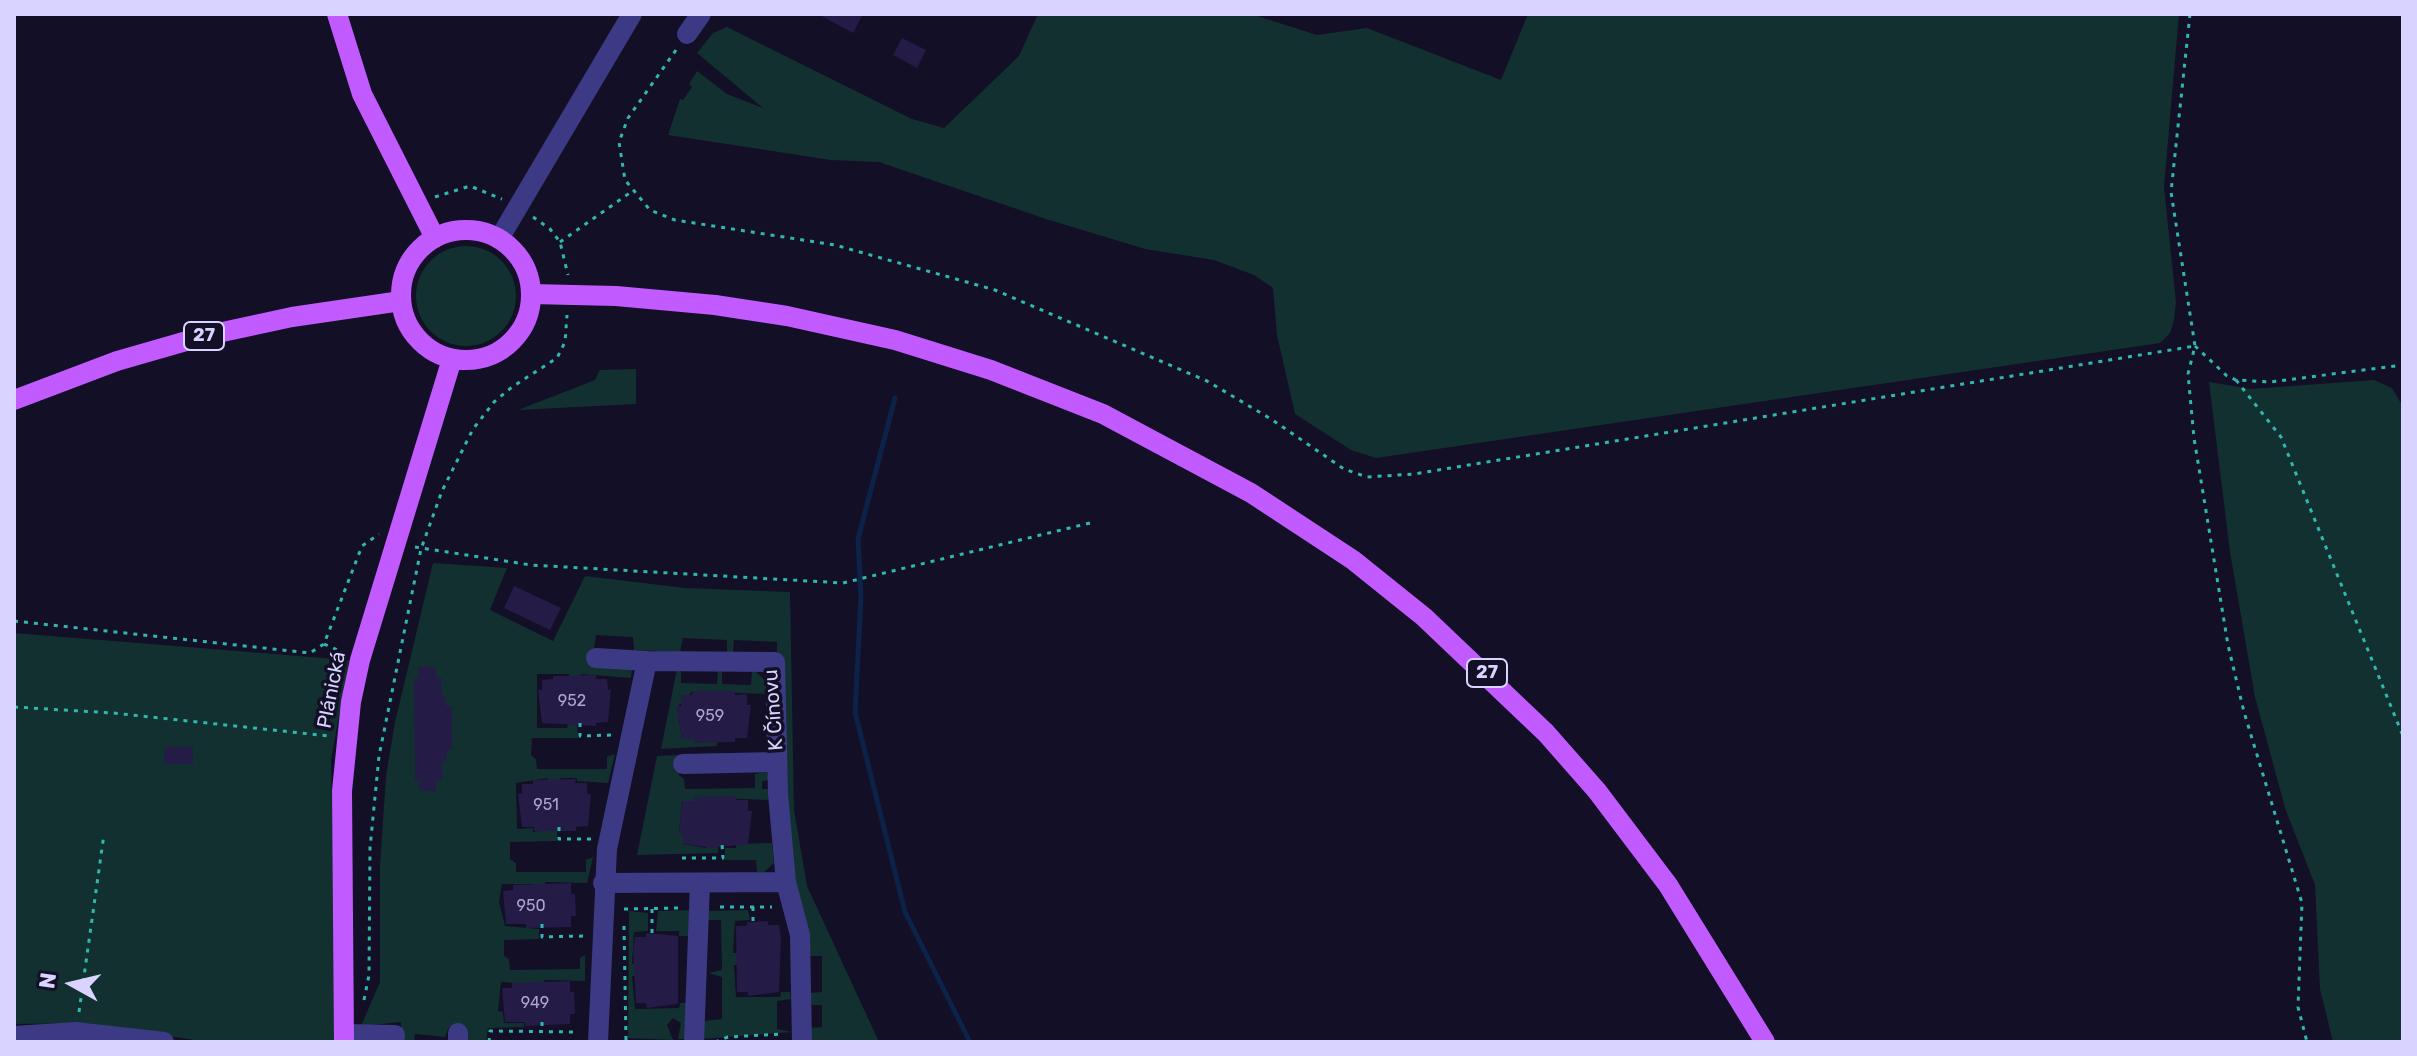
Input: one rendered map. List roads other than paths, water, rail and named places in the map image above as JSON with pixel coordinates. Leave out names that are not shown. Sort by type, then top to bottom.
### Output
[{"type":"main road","points":[[337,14],[370,111],[435,238]]},
{"type":"main road","points":[[464,230],[499,239],[522,262],[531,294],[526,321],[510,344],[480,360],[452,359],[433,352],[417,339],[406,321],[401,301],[407,267],[419,250],[435,238],[464,230]]},
{"type":"main road","name":"27","points":[[531,294],[568,294],[747,310],[860,332],[943,354],[1103,414],[1179,451],[1262,499],[1353,560],[1424,617],[1546,733],[1597,791],[1668,885],[1765,1042]]},
{"type":"main road","name":"27","points":[[14,400],[103,366],[204,336],[307,314],[401,301]]},
{"type":"main road","name":"Plánická","points":[[344,1038],[341,851],[346,738],[360,660],[452,359]]},
{"type":"street","points":[[499,239],[632,14]]},
{"type":"street","points":[[687,34],[701,14]]},
{"type":"street","name":"K Čínovu","points":[[596,658],[775,662],[777,762],[786,882],[800,935],[802,1038]]},
{"type":"street","points":[[598,1042],[613,883],[614,804],[647,661]]},
{"type":"street","points":[[683,764],[777,762]]},
{"type":"street","points":[[613,883],[786,882]]},
{"type":"street","points":[[694,1042],[700,883]]},
{"type":"street","points":[[14,1036],[76,1032],[164,1042]]},
{"type":"street","points":[[344,1038],[395,1035],[394,1042]]},
{"type":"waterway","points":[[895,398],[858,539],[861,596],[855,712],[905,912],[970,1042]]}]
